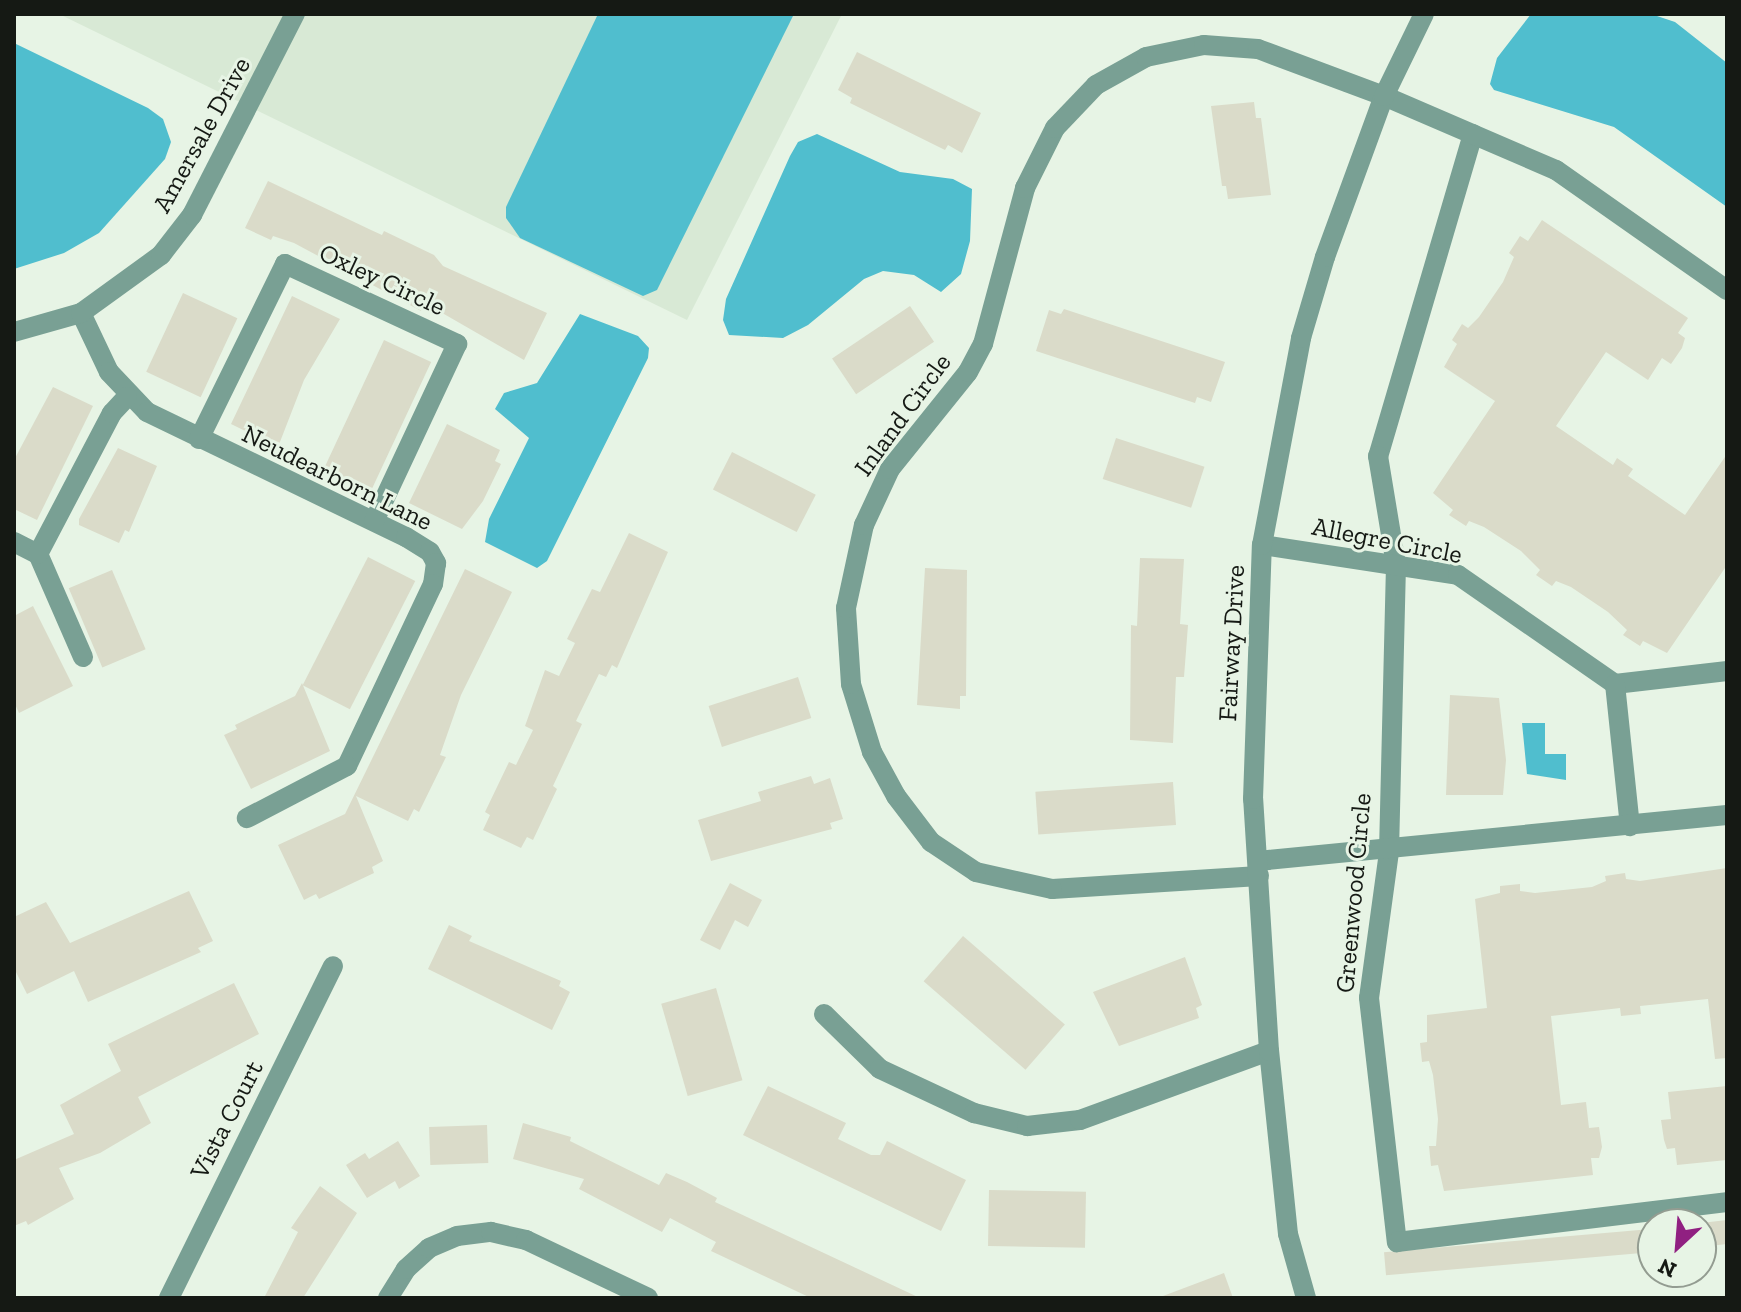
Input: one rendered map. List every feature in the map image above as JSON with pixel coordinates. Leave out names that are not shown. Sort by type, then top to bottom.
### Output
[{"type":"street","name":"Amersale Drive","points":[[14,332],[81,313],[161,255],[192,215],[295,14]]},
{"type":"street","name":"Fairway Drive","points":[[1306,1298],[1288,1234],[1269,1051],[1258,868],[1253,726],[1262,545],[1301,338],[1350,182],[1384,96],[1424,14]]},
{"type":"street","name":"Inland Circle","points":[[1258,868],[1052,889],[1006,883],[952,859],[914,823],[872,752],[851,684],[846,608],[864,525],[886,477],[983,344],[1038,157],[1055,128],[1096,85],[1121,68],[1180,47],[1242,46],[1384,96]]},
{"type":"street","points":[[1384,96],[1556,170],[1727,290]]},
{"type":"street","name":"Greenwood Circle","points":[[1473,134],[1378,456],[1396,565],[1389,852],[1369,998],[1397,1242],[1727,1202]]},
{"type":"street","name":"Oxley Circle","points":[[199,439],[285,264],[457,344],[374,521]]},
{"type":"street","name":"Neudearborn Lane","points":[[81,313],[109,372],[127,397],[199,439],[374,521],[430,552],[437,572],[347,766],[247,818]]},
{"type":"street","points":[[38,554],[112,413],[127,397]]},
{"type":"street","points":[[14,542],[38,554],[83,657]]},
{"type":"street","name":"Allegre Circle","points":[[1262,545],[1458,575],[1615,684]]},
{"type":"street","points":[[1630,826],[1615,684],[1727,671]]},
{"type":"street","points":[[1258,868],[1727,815]]},
{"type":"street","name":"Vista Court","points":[[169,1298],[333,966]]},
{"type":"street","points":[[824,1014],[880,1069],[974,1113],[1027,1126],[1080,1120],[1269,1051]]},
{"type":"street","points":[[388,1298],[406,1269],[429,1248],[457,1236],[491,1232],[526,1240],[648,1298]]},
{"type":"shaded area","points":[[59,14],[842,14],[687,320]]},
{"type":"water","points":[[598,14],[794,14],[657,290],[643,296],[520,238],[506,218],[506,207]]},
{"type":"water","points":[[1531,14],[1654,15],[1675,22],[1727,63],[1727,207],[1614,127],[1494,90],[1490,84],[1497,58]]},
{"type":"water","points":[[14,43],[148,108],[163,119],[171,142],[165,159],[99,233],[64,253],[14,269]]},
{"type":"water","points":[[817,134],[900,172],[953,179],[972,189],[970,241],[961,274],[941,292],[914,275],[883,271],[864,279],[808,325],[783,338],[729,335],[723,320],[726,299],[790,156],[798,142]]},
{"type":"water","points":[[580,314],[638,336],[649,348],[648,358],[547,561],[537,568],[485,542],[489,519],[529,438],[495,409],[504,393],[537,383]]},
{"type":"water","points":[[1522,723],[1545,723],[1545,754],[1566,754],[1566,780],[1527,774]]},
{"type":"building","points":[[857,52],[981,113],[962,153],[948,145],[945,150],[850,103],[852,98],[838,90]]},
{"type":"building","points":[[1254,102],[1256,118],[1261,118],[1271,195],[1228,199],[1226,186],[1222,186],[1211,106]]},
{"type":"building","points":[[268,181],[382,235],[384,231],[434,255],[443,266],[547,313],[524,360],[444,314],[423,307],[421,311],[294,243],[273,236],[271,240],[245,228]]},
{"type":"building","points":[[1542,220],[1688,318],[1678,333],[1685,338],[1682,348],[1671,364],[1662,358],[1648,380],[1606,352],[1556,426],[1613,465],[1617,458],[1633,469],[1628,476],[1685,515],[1727,454],[1727,565],[1667,653],[1643,641],[1640,646],[1623,635],[1627,630],[1608,612],[1571,587],[1556,581],[1552,586],[1536,575],[1540,570],[1521,551],[1484,527],[1469,521],[1466,526],[1449,515],[1453,510],[1433,493],[1495,401],[1444,367],[1457,344],[1452,340],[1462,324],[1468,328],[1479,317],[1503,282],[1514,257],[1509,253],[1520,236],[1528,241]]},
{"type":"building","points":[[183,293],[237,318],[201,397],[146,372]]},
{"type":"building","points":[[292,296],[340,319],[304,380],[278,447],[231,424]]},
{"type":"building","points":[[910,306],[934,342],[856,394],[832,359]]},
{"type":"building","points":[[1064,309],[1225,362],[1211,402],[1197,397],[1195,403],[1036,351],[1049,310],[1061,314]]},
{"type":"building","points":[[384,340],[431,362],[371,492],[324,470]]},
{"type":"building","points":[[53,387],[93,406],[37,520],[14,509],[14,460]]},
{"type":"building","points":[[447,424],[500,450],[495,461],[501,464],[483,501],[462,529],[409,503]]},
{"type":"building","points":[[1116,438],[1204,467],[1191,508],[1103,479]]},
{"type":"building","points":[[118,448],[157,466],[129,532],[125,530],[119,543],[79,525],[79,519]]},
{"type":"building","points":[[732,452],[816,495],[797,532],[713,489]]},
{"type":"building","points":[[629,533],[668,552],[617,668],[612,665],[606,677],[599,674],[576,721],[582,724],[553,786],[557,789],[533,840],[527,837],[521,848],[483,830],[490,815],[485,812],[509,762],[516,765],[533,730],[525,726],[545,670],[559,676],[575,643],[567,639],[592,589],[600,592]]},
{"type":"building","points":[[368,557],[415,581],[350,709],[303,685]]},
{"type":"building","points":[[1140,558],[1184,559],[1180,624],[1188,625],[1184,677],[1176,677],[1173,743],[1130,740],[1131,625],[1137,626]]},
{"type":"building","points":[[925,568],[967,570],[966,696],[960,696],[960,709],[917,705]]},
{"type":"building","points":[[465,569],[512,592],[461,695],[440,755],[446,757],[419,812],[414,809],[408,821],[356,796],[383,861],[372,867],[374,873],[319,899],[316,894],[304,900],[278,845],[345,814]]},
{"type":"building","points":[[112,570],[146,649],[102,668],[69,588]]},
{"type":"building","points":[[33,606],[73,686],[19,713],[14,702],[14,616]]},
{"type":"building","points":[[798,677],[811,718],[722,747],[709,706]]},
{"type":"building","points":[[302,683],[330,751],[251,789],[224,735],[237,729],[235,725],[295,696]]},
{"type":"building","points":[[1450,695],[1499,698],[1506,760],[1503,795],[1446,795]]},
{"type":"building","points":[[811,776],[814,784],[830,778],[843,819],[830,823],[832,829],[711,861],[698,820],[761,801],[758,792]]},
{"type":"building","points":[[1173,782],[1176,825],[1038,835],[1035,792]]},
{"type":"building","points":[[1727,868],[1727,1058],[1715,1059],[1708,999],[1640,1006],[1641,1014],[1621,1016],[1620,1008],[1551,1016],[1561,1105],[1586,1102],[1589,1128],[1599,1127],[1602,1147],[1599,1158],[1591,1158],[1593,1175],[1444,1191],[1438,1165],[1431,1166],[1429,1146],[1436,1146],[1438,1119],[1433,1075],[1429,1061],[1422,1062],[1420,1043],[1427,1042],[1427,1015],[1487,1008],[1475,899],[1500,893],[1500,886],[1520,884],[1520,891],[1535,893],[1592,887],[1606,881],[1605,876],[1625,873],[1626,879],[1640,881]]},
{"type":"building","points":[[730,883],[762,900],[748,927],[735,920],[720,950],[700,940]]},
{"type":"building","points":[[189,891],[213,941],[198,948],[201,952],[88,1002],[74,971],[27,994],[14,968],[14,917],[46,902],[70,943]]},
{"type":"building","points":[[449,925],[472,936],[469,941],[561,981],[559,986],[570,992],[552,1030],[428,969]]},
{"type":"building","points":[[963,936],[1065,1025],[1026,1070],[924,981]]},
{"type":"building","points":[[1185,957],[1202,1005],[1196,1008],[1199,1018],[1119,1046],[1093,992]]},
{"type":"building","points":[[234,983],[259,1034],[138,1097],[151,1123],[100,1153],[59,1168],[74,1199],[28,1225],[26,1221],[14,1226],[14,1160],[74,1134],[60,1105],[121,1071],[108,1044]]},
{"type":"building","points":[[716,988],[742,1080],[688,1096],[661,1004]]},
{"type":"building","points":[[768,1086],[846,1123],[838,1139],[871,1155],[880,1155],[887,1141],[966,1180],[941,1231],[743,1135]]},
{"type":"building","points":[[1727,1086],[1727,1160],[1677,1165],[1675,1148],[1667,1149],[1661,1120],[1671,1119],[1668,1092]]},
{"type":"building","points":[[523,1123],[571,1137],[570,1141],[659,1185],[666,1173],[687,1182],[717,1198],[715,1202],[920,1298],[811,1298],[711,1251],[716,1242],[670,1218],[662,1232],[579,1189],[584,1179],[513,1159]]},
{"type":"building","points":[[487,1125],[488,1163],[430,1165],[429,1127]]},
{"type":"building","points":[[398,1141],[420,1176],[399,1189],[395,1181],[367,1198],[346,1165],[365,1153],[369,1159]]},
{"type":"building","points":[[320,1186],[357,1213],[303,1298],[264,1298],[298,1232],[291,1228]]},
{"type":"building","points":[[989,1190],[1086,1192],[1085,1248],[988,1246]]},
{"type":"building","points":[[1727,1220],[1727,1244],[1717,1245],[1717,1221]]},
{"type":"building","points":[[1637,1230],[1637,1253],[1386,1275],[1384,1252]]},
{"type":"building","points":[[1224,1273],[1233,1298],[1163,1296]]}]
